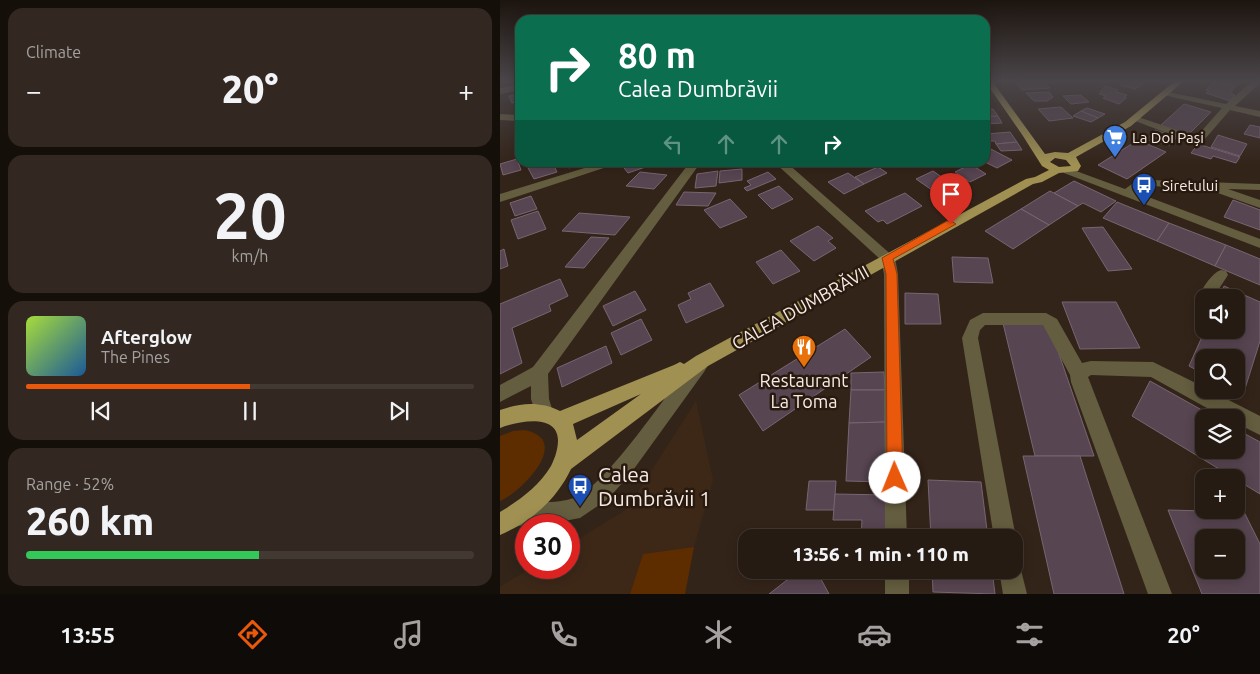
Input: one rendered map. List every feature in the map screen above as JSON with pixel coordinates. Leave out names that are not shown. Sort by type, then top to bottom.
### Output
[{"type":"main road","points":[[1009,109],[1028,135],[1045,163],[1067,169],[1075,162],[1028,135]]},
{"type":"main road","points":[[1045,163],[1045,159],[1050,155],[1064,156],[1135,119],[1148,109]]},
{"type":"main road","name":"CALEA DUMBRĂVII","points":[[1030,181],[1031,176],[1045,163]]},
{"type":"main road","name":"CALEA DUMBRĂVII","points":[[563,462],[702,361],[1030,181],[1038,180],[1067,169]]},
{"type":"main road","name":"CALEA DUMBRĂVII","points":[[552,416],[702,361]]},
{"type":"main road","points":[[501,418],[521,412],[552,416],[567,431],[568,445],[563,462],[546,490],[508,519]]},
{"type":"street","points":[[1135,119],[1184,136],[1200,138],[1226,109]]},
{"type":"street","points":[[1236,109],[1260,114]]},
{"type":"street","points":[[500,117],[515,118]]},
{"type":"street","points":[[500,198],[601,167]]},
{"type":"street","points":[[500,394],[539,372],[692,167]]},
{"type":"street","points":[[785,167],[888,258],[891,274],[896,529]]},
{"type":"street","points":[[1067,169],[1260,244]]},
{"type":"street","points":[[1127,193],[1143,183],[1260,187]]},
{"type":"street","points":[[1201,184],[1260,204]]},
{"type":"street","points":[[1211,289],[1222,275]]},
{"type":"street","points":[[1003,529],[970,338],[971,330],[978,321],[983,319],[1046,320],[1051,322],[1079,374],[1080,382],[1160,594]]},
{"type":"street","points":[[508,519],[580,507],[601,492],[624,466],[702,361]]},
{"type":"street","points":[[1079,374],[1091,368],[1153,370],[1260,426]]},
{"type":"street","points":[[539,372],[540,398],[552,416]]},
{"type":"street","points":[[897,579],[897,594]]},
{"type":"street","points":[[1012,579],[1015,594]]},
{"type":"shaded area","points":[[696,401],[713,480],[694,547],[643,554],[630,594],[500,594],[500,587],[515,578],[580,579],[580,538],[627,509]]},
{"type":"shaded area","points":[[524,430],[538,435],[544,443],[544,454],[531,477],[500,501],[500,436],[513,431]]},
{"type":"shaded area","points":[[694,547],[685,594],[630,594],[643,554]]},
{"type":"building","points":[[990,109],[993,109],[998,116],[990,117]]},
{"type":"building","points":[[1038,109],[1063,109],[1073,118],[1049,121]]},
{"type":"building","points":[[1089,109],[1105,114],[1098,118],[1081,111]]},
{"type":"building","points":[[1179,109],[1200,109],[1211,112],[1188,135],[1160,126]]},
{"type":"building","points":[[1081,111],[1098,118],[1091,122],[1073,116]]},
{"type":"building","points":[[998,116],[1002,123],[990,124],[990,117]]},
{"type":"building","points":[[1250,125],[1260,127],[1260,138],[1244,134]]},
{"type":"building","points":[[1155,130],[1177,137],[1170,145],[1146,140]]},
{"type":"building","points":[[1010,132],[1017,142],[996,144],[995,141],[990,140],[990,134]]},
{"type":"building","points":[[1218,135],[1247,144],[1240,156],[1211,147]]},
{"type":"building","points":[[1138,140],[1166,152],[1127,179],[1098,165]]},
{"type":"building","points":[[1017,142],[1022,150],[1001,151],[996,144]]},
{"type":"building","points":[[1198,144],[1240,157],[1236,163],[1213,156],[1211,159],[1191,153]]},
{"type":"building","points":[[990,149],[1012,160],[997,168],[990,164]]},
{"type":"building","points":[[515,160],[515,167],[520,167],[521,170],[503,175],[500,164]]},
{"type":"building","points":[[554,167],[557,172],[534,179],[528,168]]},
{"type":"building","points":[[627,167],[645,167],[628,173],[624,168]]},
{"type":"building","points":[[878,167],[887,173],[864,184],[855,177]]},
{"type":"building","points":[[965,167],[975,167],[986,174],[970,182],[955,172]]},
{"type":"building","points":[[742,169],[742,180],[719,183],[720,171]]},
{"type":"building","points":[[718,171],[716,186],[695,188],[697,174]]},
{"type":"building","points":[[933,171],[959,189],[942,197],[916,179]]},
{"type":"building","points":[[640,172],[667,175],[654,189],[626,186]]},
{"type":"building","points":[[768,172],[776,179],[747,191],[744,188],[751,185],[747,181]]},
{"type":"building","points":[[848,173],[864,184],[844,194],[828,182]]},
{"type":"building","points":[[1074,181],[1116,201],[1101,212],[1083,203],[1078,206],[1054,193]]},
{"type":"building","points":[[779,186],[793,199],[772,209],[758,195]]},
{"type":"building","points":[[1050,191],[1078,206],[1049,225],[1021,209]]},
{"type":"building","points":[[684,192],[716,193],[708,206],[676,205]]},
{"type":"building","points":[[905,193],[922,206],[887,224],[883,220],[878,222],[865,211]]},
{"type":"building","points":[[531,196],[537,209],[515,216],[510,203]]},
{"type":"building","points":[[730,199],[747,217],[720,228],[704,210]]},
{"type":"building","points":[[1233,200],[1260,210],[1260,230],[1224,217]]},
{"type":"building","points":[[1117,202],[1169,223],[1157,241],[1103,218]]},
{"type":"building","points":[[1021,209],[1049,225],[1013,249],[985,231]]},
{"type":"building","points":[[538,211],[546,229],[518,239],[511,220]]},
{"type":"building","points":[[579,213],[630,217],[615,235],[562,231]]},
{"type":"building","points":[[1169,223],[1226,245],[1215,266],[1157,241]]},
{"type":"building","points":[[818,226],[833,238],[828,241],[836,248],[814,261],[790,241]]},
{"type":"building","points":[[1103,227],[1132,269],[1108,271],[1082,228]]},
{"type":"building","points":[[591,237],[609,238],[584,268],[565,267]]},
{"type":"building","points":[[1226,245],[1260,259],[1260,285],[1215,266]]},
{"type":"building","points":[[504,249],[508,266],[500,269],[500,251]]},
{"type":"building","points":[[781,250],[800,271],[773,284],[756,262]]},
{"type":"building","points":[[952,257],[988,258],[993,283],[954,282]]},
{"type":"building","points":[[560,279],[568,296],[549,305],[551,311],[512,328],[522,363],[500,374],[500,304]]},
{"type":"building","points":[[710,283],[724,306],[686,323],[678,305],[691,299],[688,293]]},
{"type":"building","points":[[635,291],[646,310],[613,326],[603,306]]},
{"type":"building","points":[[905,293],[938,294],[941,324],[905,324]]},
{"type":"building","points":[[1245,295],[1260,302],[1260,341],[1245,389],[1245,349],[1197,349],[1201,339],[1245,339]]},
{"type":"building","points":[[1062,302],[1116,302],[1140,348],[1080,349]]},
{"type":"building","points":[[641,319],[652,340],[621,355],[611,333]]},
{"type":"building","points":[[1002,319],[1047,319],[1094,456],[1035,456]]},
{"type":"building","points":[[845,329],[871,357],[763,431],[739,395]]},
{"type":"building","points":[[606,346],[612,363],[562,387],[557,368]]},
{"type":"building","points":[[1195,352],[1195,369],[1189,366]]},
{"type":"building","points":[[884,372],[885,390],[851,390],[851,373]]},
{"type":"building","points":[[1150,381],[1200,409],[1195,409],[1195,454],[1132,416]]},
{"type":"building","points":[[851,390],[885,390],[885,422],[849,423]]},
{"type":"building","points":[[885,422],[886,482],[846,481],[849,423]]},
{"type":"building","points":[[1245,434],[1260,442],[1260,494],[1245,485],[1245,469],[1219,469],[1203,459],[1245,459]]},
{"type":"building","points":[[1023,456],[1080,456],[1124,594],[1054,594]]},
{"type":"building","points":[[928,480],[981,482],[987,529],[931,529]]},
{"type":"building","points":[[809,481],[836,481],[834,510],[806,510]]},
{"type":"building","points":[[835,494],[887,495],[887,529],[862,529],[862,520],[833,520]]},
{"type":"building","points":[[1168,510],[1195,511],[1195,519],[1245,519],[1245,514],[1260,544],[1260,594],[1202,594],[1196,579],[1245,579],[1245,529],[1195,529],[1195,577]]},
{"type":"building","points":[[788,579],[821,579],[829,594],[769,594]]},
{"type":"building","points":[[932,579],[993,579],[995,594],[933,592]]},
{"type":"place","name":"La Doi Pași","points":[[1115,158]]},
{"type":"place","name":"Siretului","points":[[1144,206]]},
{"type":"place","name":"Restaurant La Toma","points":[[804,368]]},
{"type":"place","name":"Calea Dumbrăvii 1","points":[[580,507]]},
{"type":"route","points":[[895,478],[891,274],[888,258],[951,224]]}]
